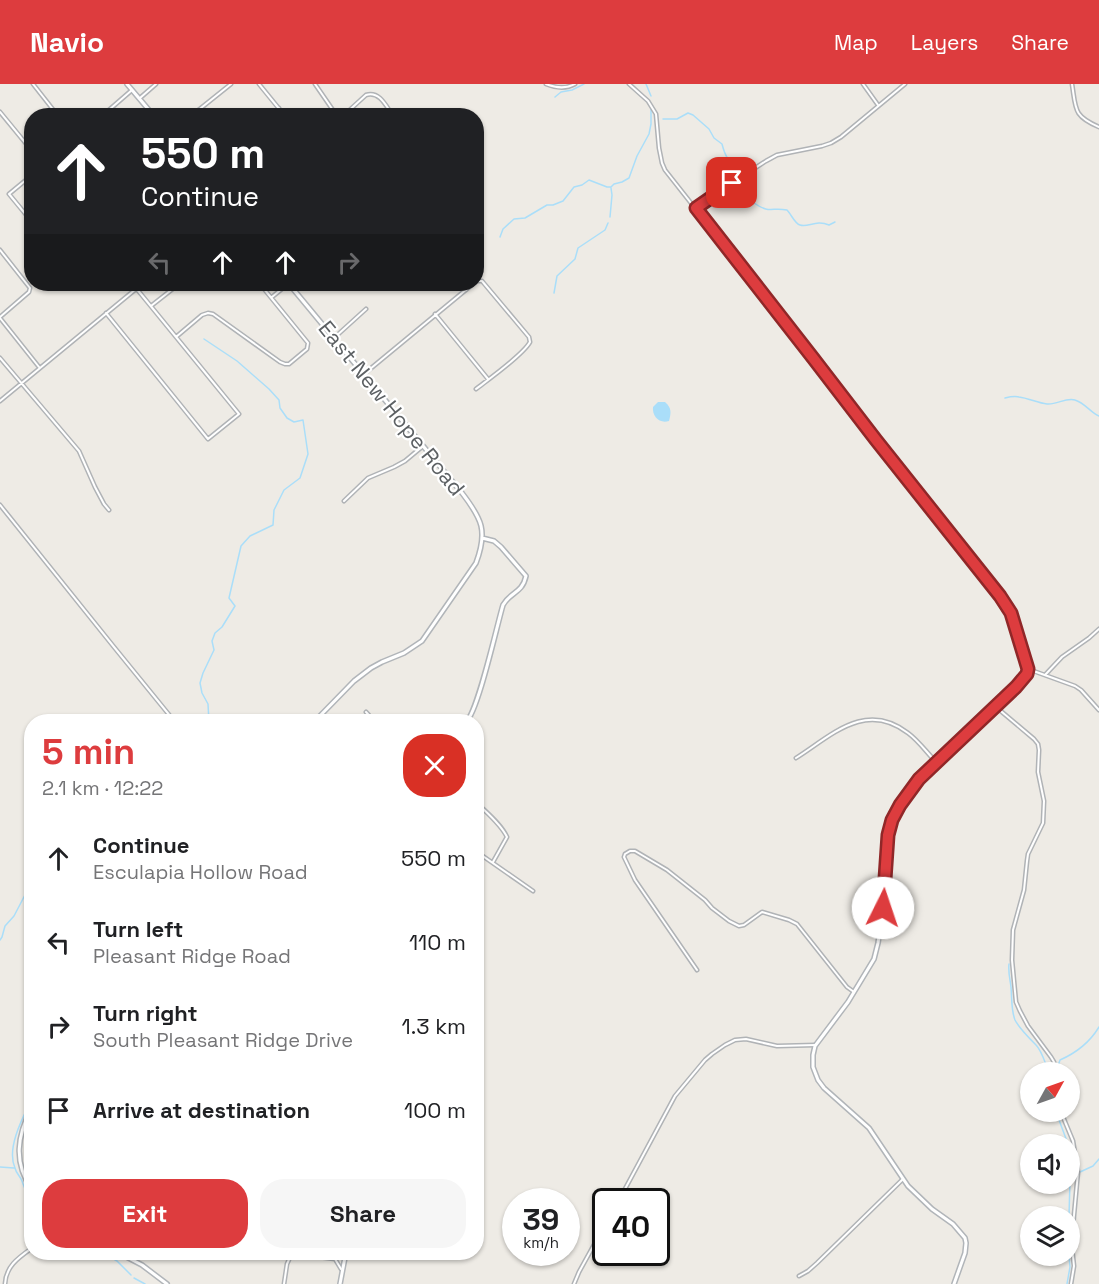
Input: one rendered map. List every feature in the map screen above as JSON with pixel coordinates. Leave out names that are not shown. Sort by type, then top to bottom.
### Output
[{"type":"street","points":[[33,84],[52,108]]},
{"type":"street","points":[[127,84],[147,108]]},
{"type":"street","points":[[139,98],[156,84]]},
{"type":"street","points":[[201,108],[231,84]]},
{"type":"street","points":[[259,84],[279,108]]},
{"type":"street","points":[[315,84],[332,108]]},
{"type":"street","points":[[546,84],[560,88],[575,84]]},
{"type":"street","points":[[629,84],[648,100],[656,114],[662,163],[670,177],[1000,596],[1011,613],[1028,669],[1022,681],[919,779],[892,820],[888,835],[883,908],[878,943],[873,959],[854,992],[816,1045],[813,1055],[813,1067],[818,1080],[830,1095],[869,1128],[903,1179],[919,1198],[953,1224],[965,1238],[965,1253],[954,1284]]},
{"type":"street","points":[[863,84],[878,105]]},
{"type":"street","points":[[696,208],[777,155],[831,143],[905,84]]},
{"type":"street","points":[[1072,84],[1076,110],[1087,122],[1099,127]]},
{"type":"street","points":[[111,108],[132,90]]},
{"type":"street","points":[[352,108],[371,94],[378,95],[387,108]]},
{"type":"street","points":[[0,112],[24,141]]},
{"type":"street","points":[[24,182],[9,194],[24,212]]},
{"type":"street","points":[[0,250],[24,279]]},
{"type":"street","points":[[476,388],[530,342],[484,283]]},
{"type":"street","points":[[29,291],[0,317],[39,368]]},
{"type":"street","points":[[0,401],[132,291]]},
{"type":"street","points":[[106,313],[208,439],[239,414],[138,291]]},
{"type":"street","points":[[151,306],[170,291]]},
{"type":"street","points":[[176,337],[202,315],[213,314],[285,364],[289,364],[307,349],[308,343],[266,291]]},
{"type":"street","points":[[272,297],[280,291]]},
{"type":"street","name":"East New Hope Road","points":[[295,291],[475,510],[481,524],[482,538]]},
{"type":"street","points":[[364,374],[464,291]]},
{"type":"street","points":[[334,338],[366,309]]},
{"type":"street","points":[[435,314],[489,379]]},
{"type":"street","points":[[0,358],[79,451],[95,487],[109,510]]},
{"type":"street","points":[[344,501],[368,478],[394,468],[423,446]]},
{"type":"street","points":[[0,505],[168,714]]},
{"type":"street","points":[[322,714],[354,681],[371,668],[404,653],[422,640],[476,563],[482,538],[494,541],[501,547],[526,576],[524,586],[503,605],[485,672],[470,714]]},
{"type":"street","points":[[1044,675],[1062,657],[1099,629]]},
{"type":"street","points":[[1028,669],[1075,686],[1099,710]]},
{"type":"street","points":[[996,707],[1038,744],[1038,772],[1044,808],[1043,823],[1028,854],[1024,891],[1014,930],[1012,960],[1016,1002],[1028,1026],[1054,1062]]},
{"type":"street","points":[[796,758],[842,727],[858,721],[870,720],[888,722],[902,729],[912,736],[937,763]]},
{"type":"street","points":[[484,809],[507,837],[493,862]]},
{"type":"street","points":[[698,969],[635,880],[624,857],[625,854],[635,851],[667,870],[734,924],[744,925],[762,912],[797,924],[847,987],[854,992]]},
{"type":"street","points":[[484,856],[533,891]]},
{"type":"street","points":[[626,1188],[675,1096],[700,1066],[724,1044],[735,1040],[746,1040],[786,1047],[816,1045]]},
{"type":"street","points":[[1065,1122],[1072,1141],[1078,1172],[1072,1248],[1074,1266],[1071,1284]]},
{"type":"street","points":[[24,1125],[18,1146],[24,1174]]},
{"type":"street","points":[[799,1276],[817,1263],[903,1179]]},
{"type":"street","points":[[574,1284],[592,1248]]},
{"type":"street","points":[[5,1284],[8,1270],[24,1254]]},
{"type":"street","points":[[134,1260],[167,1284]]},
{"type":"street","points":[[284,1284],[289,1260]]},
{"type":"street","points":[[336,1260],[343,1271]]},
{"type":"street","points":[[340,1284],[344,1260]]},
{"type":"water","points":[[658,402],[665,402],[669,406],[669,421],[659,420],[655,416],[653,407]]},
{"type":"waterway","points":[[555,97],[561,92],[584,84]]},
{"type":"waterway","points":[[646,84],[651,96]]},
{"type":"waterway","points":[[500,237],[503,229],[514,219],[525,218],[547,205],[563,201],[574,187],[589,180],[611,187],[629,178],[637,156],[649,134],[651,109]]},
{"type":"waterway","points":[[663,119],[677,119],[688,113],[693,115],[722,144],[728,159],[739,170]]},
{"type":"waterway","points":[[748,181],[753,188],[754,203],[759,206],[767,209],[787,210],[800,225],[820,223],[829,225],[835,222]]},
{"type":"waterway","points":[[610,217],[611,188]]},
{"type":"waterway","points":[[554,293],[557,276],[575,259],[578,248],[605,230],[608,223]]},
{"type":"waterway","points":[[204,339],[237,361],[269,389],[279,400],[280,408],[287,418],[294,422],[303,420],[308,454],[300,478],[284,490],[274,510],[273,525],[250,536],[241,546],[229,598],[235,606],[222,627],[215,633],[212,641],[214,650],[200,683],[208,704],[209,714]]},
{"type":"waterway","points":[[1005,398],[1017,397],[1047,404],[1072,399],[1082,403],[1099,416]]},
{"type":"waterway","points":[[0,940],[5,926],[14,916],[24,897]]},
{"type":"waterway","points":[[1009,964],[1015,1020],[1038,1048],[1045,1062]]},
{"type":"waterway","points":[[1059,1062],[1082,1046],[1099,1027]]},
{"type":"waterway","points":[[24,1115],[13,1151],[16,1170],[24,1187]]},
{"type":"waterway","points":[[1060,1122],[1064,1134]]},
{"type":"waterway","points":[[1080,1172],[1093,1166],[1099,1159]]},
{"type":"waterway","points":[[0,1167],[14,1168]]},
{"type":"waterway","points":[[1069,1206],[1070,1194]]},
{"type":"waterway","points":[[115,1260],[131,1275]]},
{"type":"waterway","points":[[1067,1284],[1070,1266]]},
{"type":"waterway","points":[[134,1278],[145,1284]]},
{"type":"route","points":[[732,183],[696,208],[1000,596],[1017,627],[1028,669],[1027,674],[1016,687],[919,779],[900,805],[892,820],[888,835],[883,908]]}]
